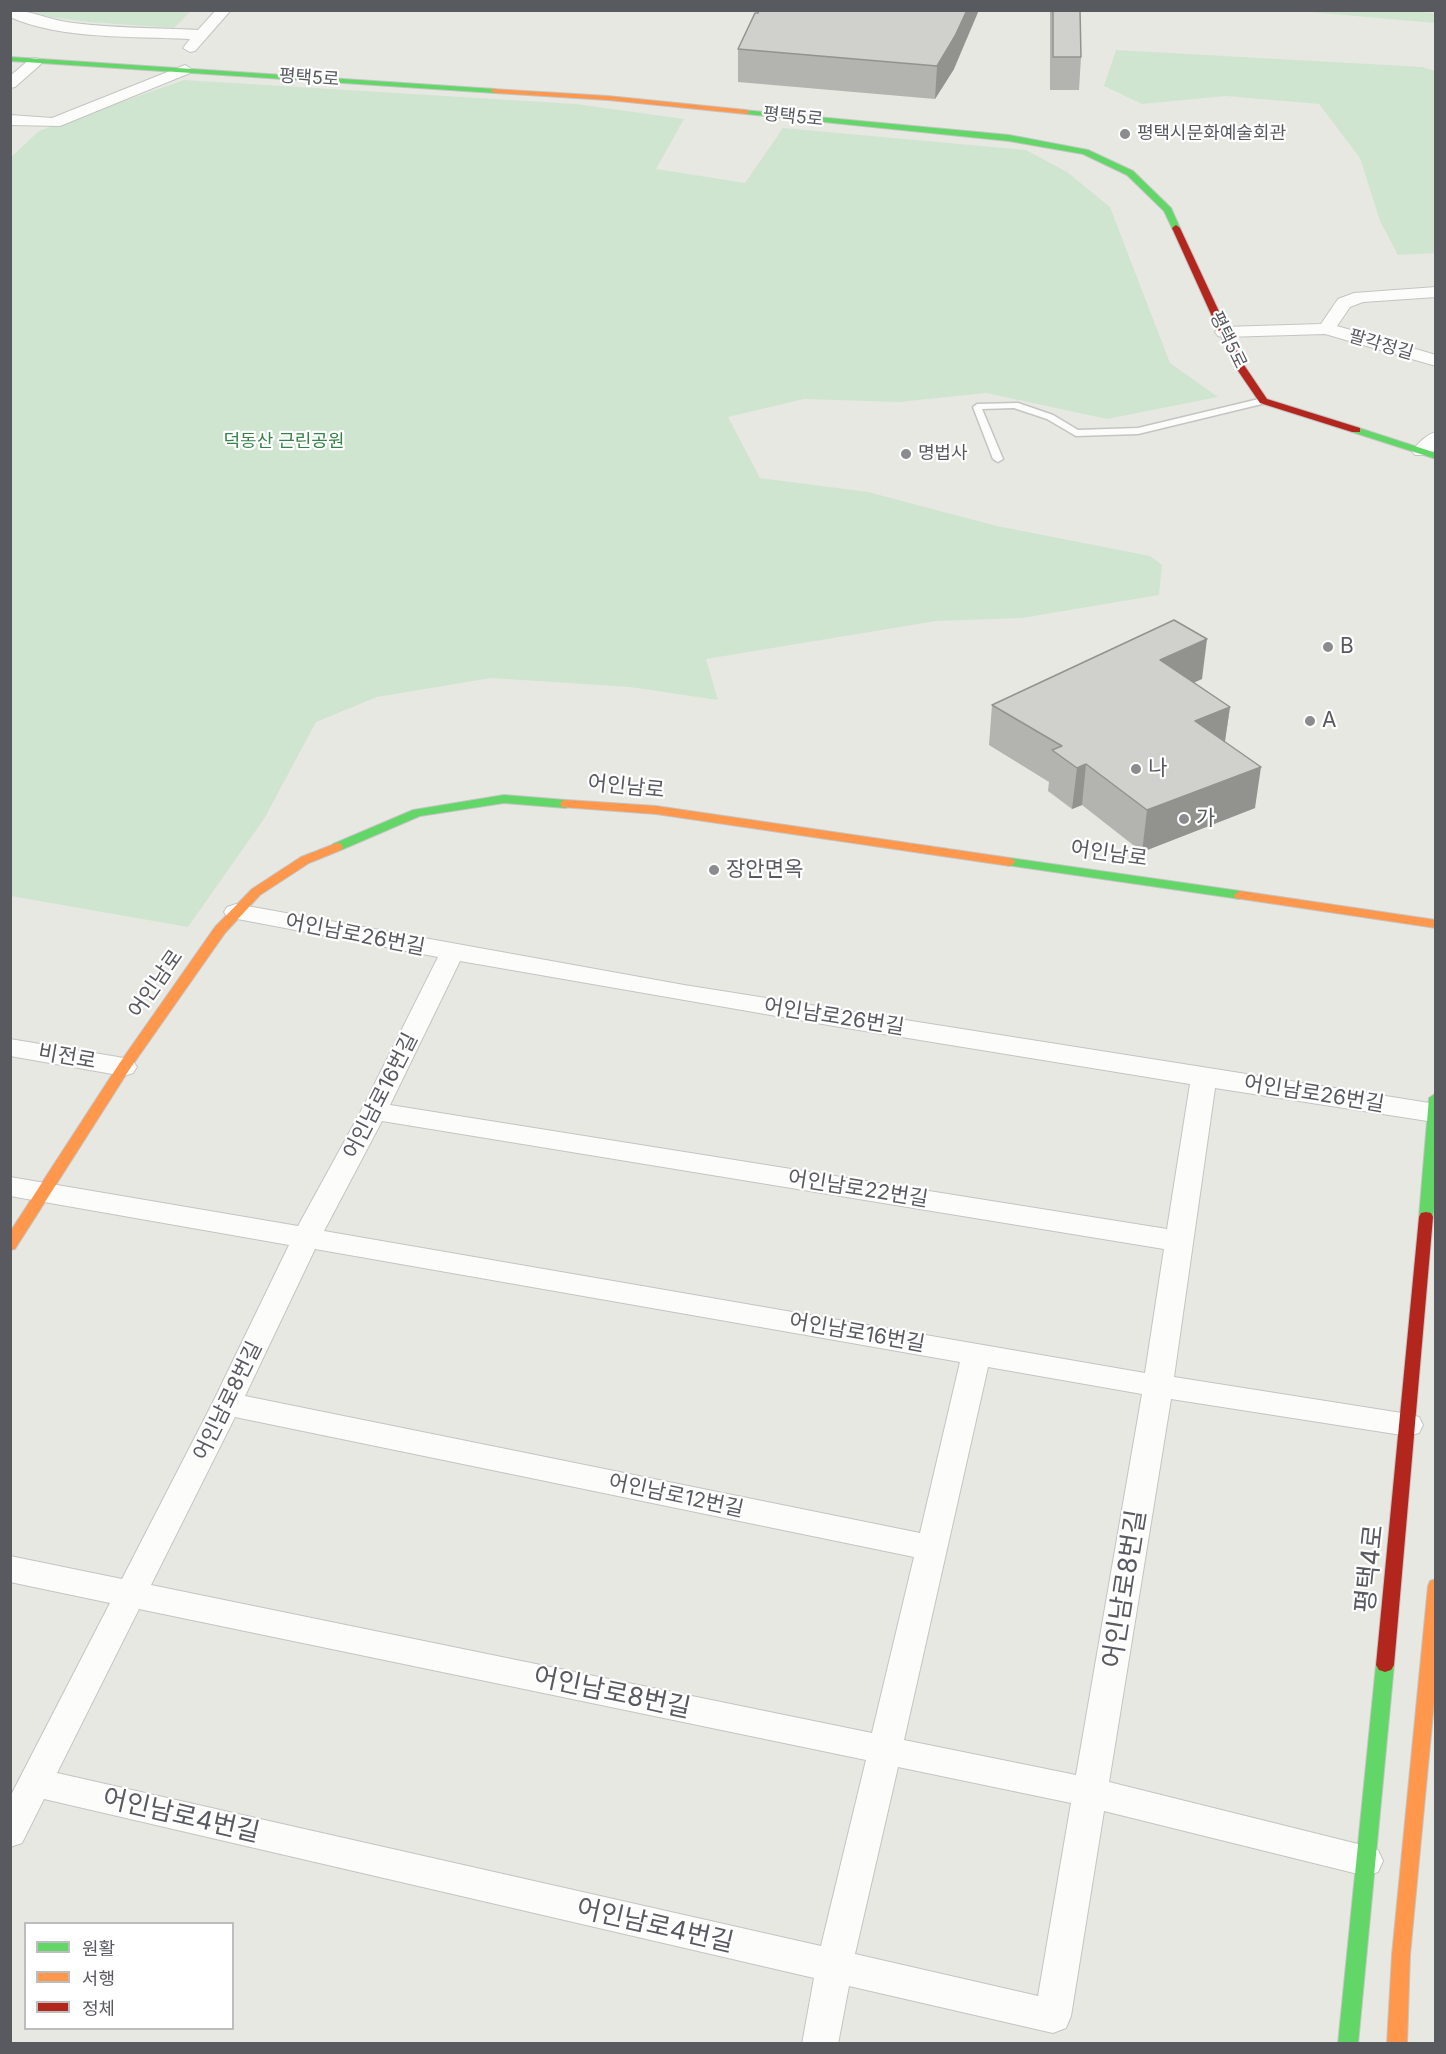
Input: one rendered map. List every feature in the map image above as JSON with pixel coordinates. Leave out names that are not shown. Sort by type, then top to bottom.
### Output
[{"type":"street","name":"평택5로","points":[[10,120],[54,123],[178,70],[202,35],[224,10]]},
{"type":"street","points":[[10,11],[20,18],[80,28],[202,35]]},
{"type":"street","name":"평택5로","points":[[10,58],[34,62],[608,98],[1009,138],[1085,152],[1130,172],[1168,210],[1239,365],[1263,401]]},
{"type":"street","points":[[10,84],[34,62]]},
{"type":"street","name":"팔각정길","points":[[1326,329],[1344,303],[1360,297],[1436,291]]},
{"type":"street","name":"팔각정길","points":[[1224,332],[1326,329],[1436,361]]},
{"type":"street","points":[[1263,401],[1431,448]]},
{"type":"street","name":"어인남로","points":[[10,1245],[124,1067],[220,930],[236,912],[256,891],[305,860],[417,813],[504,799],[656,810],[1436,924]]},
{"type":"street","name":"어인남로26번길","points":[[236,912],[452,953],[1203,1077],[1435,1105]]},
{"type":"street","name":"어인남로16번길","points":[[306,1239],[374,1111],[452,953]]},
{"type":"street","name":"비전로","points":[[10,1047],[124,1067]]},
{"type":"street","points":[[1179,1240],[1203,1077]]},
{"type":"street","name":"평택4로","points":[[1348,2043],[1377,1863],[1408,1425],[1435,1105]]},
{"type":"street","name":"어인남로22번길","points":[[374,1111],[1179,1240]]},
{"type":"street","name":"어인남로16번길","points":[[10,1186],[1158,1386],[1408,1425]]},
{"type":"street","name":"어인남로8번길","points":[[10,1832],[227,1404],[306,1239]]},
{"type":"street","name":"어인남로8번길","points":[[1092,1793],[1158,1386],[1179,1240]]},
{"type":"street","points":[[820,2043],[834,1968],[977,1354]]},
{"type":"street","name":"어인남로12번길","points":[[227,1404],[930,1548]]},
{"type":"street","name":"어인남로8번길","points":[[12,1573],[131,1594],[886,1749],[1092,1793],[1377,1863]]},
{"type":"street","points":[[1397,2043],[1401,1954],[1436,1586]]},
{"type":"street","name":"어인남로4번길","points":[[36,1783],[834,1968],[1053,2016],[1092,1793]]},
{"type":"lane","points":[[998,459],[976,407],[1015,405],[1050,417],[1076,433],[1097,433],[1138,431],[1263,401]]},
{"type":"lane","points":[[1377,1863],[1409,1870]]},
{"type":"green space","points":[[27,11],[191,11],[174,28],[89,22],[34,15]]},
{"type":"green space","points":[[1298,11],[1435,13],[1435,23]]},
{"type":"green space","points":[[1116,50],[1423,67],[1435,71],[1435,253],[1398,255],[1380,221],[1360,158],[1319,104],[1226,96],[1142,104],[1104,86]]},
{"type":"green space","name":"덕동산 근린공원","points":[[184,80],[576,104],[684,119],[656,169],[745,183],[783,128],[1026,150],[1067,172],[1110,207],[1170,363],[1218,397],[1107,419],[986,393],[899,402],[804,399],[728,417],[760,478],[868,492],[997,526],[1150,556],[1162,565],[1159,595],[1022,618],[936,621],[706,659],[718,700],[630,687],[491,678],[377,697],[316,722],[264,819],[188,927],[11,896],[10,158],[39,131]]},
{"type":"building","points":[[759,10],[967,10],[937,66],[738,49],[755,13]]},
{"type":"building","points":[[1053,10],[1080,10],[1081,57],[1053,57]]},
{"type":"building","points":[[1174,620],[1207,639],[1160,660],[1230,707],[1195,721],[1261,767],[1147,810],[1086,764],[1077,768],[1052,750],[1062,746],[992,705]]},
{"type":"traffic: fast","points":[[10,59],[495,91]]},
{"type":"traffic: fast","points":[[746,112],[1009,138],[1085,152],[1130,173],[1168,210],[1176,228]]},
{"type":"traffic: fast","points":[[1356,430],[1436,456]]},
{"type":"traffic: fast","points":[[337,847],[417,813],[504,799],[566,804]]},
{"type":"traffic: fast","points":[[1010,862],[1240,895]]},
{"type":"traffic: fast","points":[[1426,1217],[1436,1098]]},
{"type":"traffic: fast","points":[[1348,2044],[1385,1665]]},
{"type":"traffic: slow","points":[[495,91],[608,98],[746,112]]},
{"type":"traffic: slow","points":[[566,804],[656,810],[1010,862]]},
{"type":"traffic: slow","points":[[10,1245],[124,1067],[220,930],[256,892],[305,860],[337,847]]},
{"type":"traffic: slow","points":[[1240,895],[1436,924]]},
{"type":"traffic: slow","points":[[1397,2044],[1401,1955],[1436,1586]]},
{"type":"traffic: jam","points":[[1176,228],[1239,365],[1263,401],[1356,430]]},
{"type":"traffic: jam","points":[[1385,1665],[1426,1217]]},
{"type":"place","name":"평택시문화예술회관","points":[[1125,134]]},
{"type":"place","name":"명법사","points":[[906,454]]},
{"type":"place","name":"B","points":[[1328,647]]},
{"type":"place","name":"A","points":[[1310,721]]},
{"type":"place","name":"나","points":[[1136,769]]},
{"type":"place","name":"가","points":[[1184,819]]},
{"type":"place","name":"장안면옥","points":[[714,870]]}]
